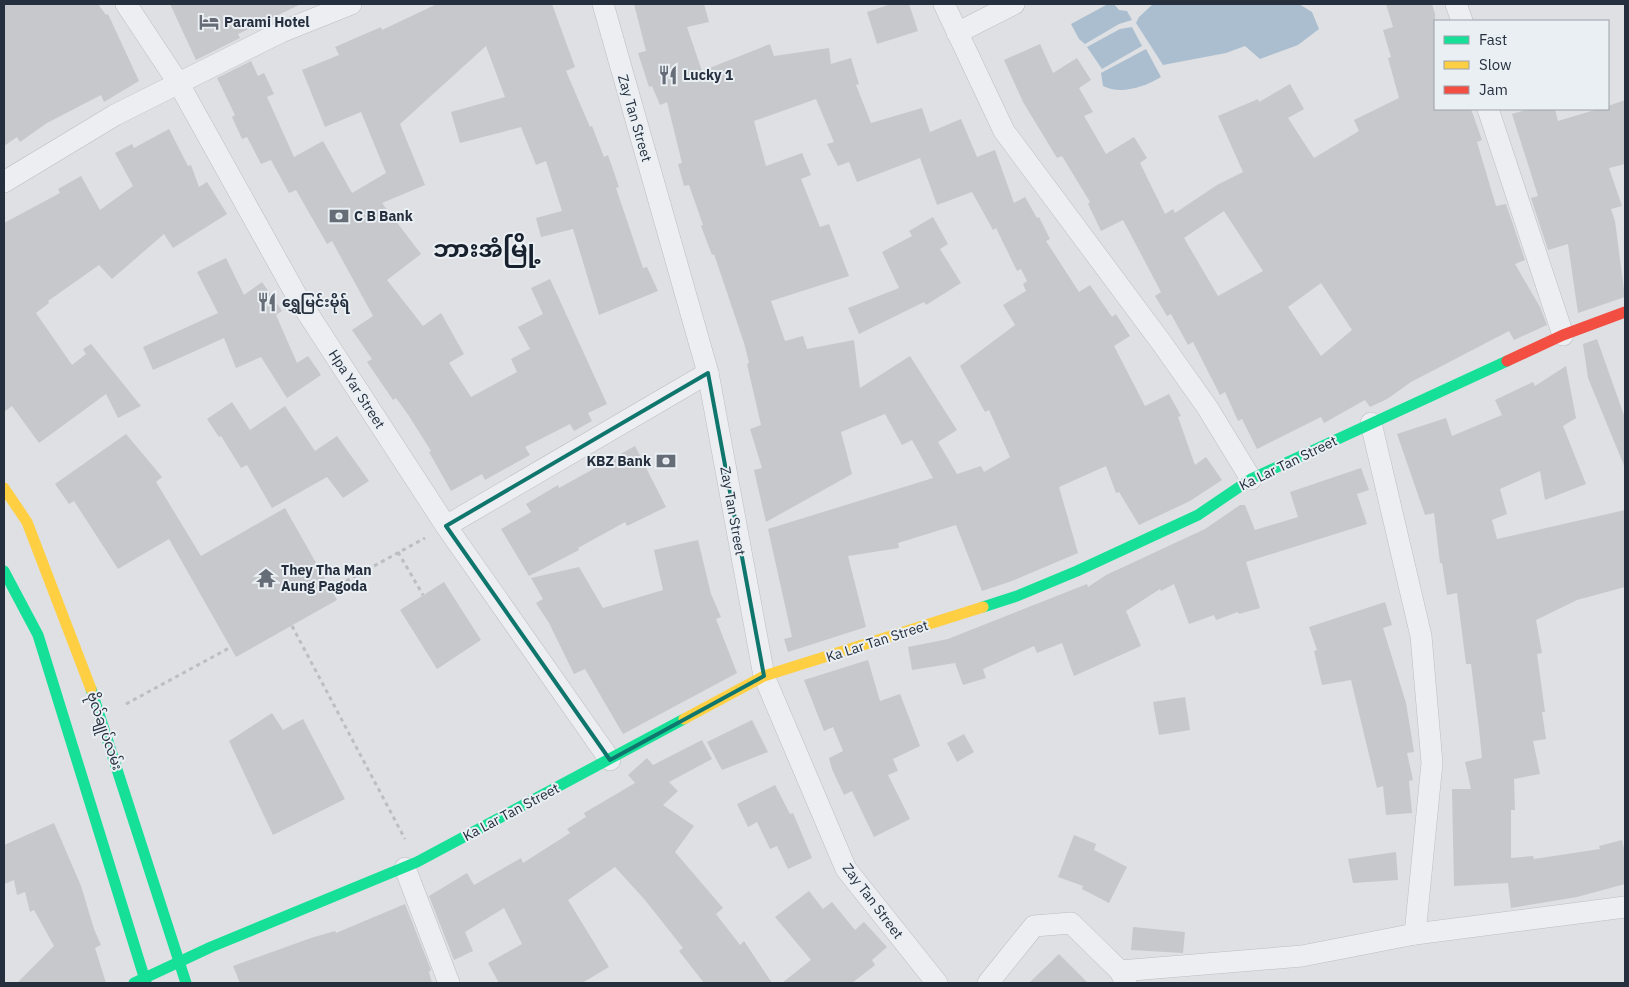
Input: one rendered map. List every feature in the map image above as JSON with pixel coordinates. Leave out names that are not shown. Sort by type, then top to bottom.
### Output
[{"type":"street","name":"Hpa Yar Street","points":[[126,4],[179,84],[299,300],[446,526],[610,760]]},
{"type":"street","points":[[4,182],[116,115],[281,32],[352,4]]},
{"type":"street","name":"Zay Tan Street","points":[[603,4],[708,373],[764,676],[846,869],[936,983]]},
{"type":"street","points":[[944,4],[1004,131],[1161,342],[1207,408],[1250,479]]},
{"type":"street","points":[[957,33],[1014,4]]},
{"type":"street","points":[[1456,4],[1462,20]]},
{"type":"street","points":[[1488,110],[1563,335]]},
{"type":"street","name":"Ka Lar Tan Street","points":[[141,981],[179,961],[411,865],[764,676],[1017,596],[1138,545],[1198,515],[1250,479],[1563,335],[1625,312]]},
{"type":"street","points":[[446,526],[708,373]]},
{"type":"street","points":[[1372,423],[1421,636],[1432,762],[1415,934]]},
{"type":"street","name":"ဗိုလ်ချုပ်လမ်း","points":[[4,488],[27,522],[102,717],[186,983]]},
{"type":"street","points":[[4,571],[38,636],[141,981]]},
{"type":"street","points":[[411,865],[449,983]]},
{"type":"street","points":[[988,983],[1034,926],[1071,924],[1123,977],[1302,956],[1415,934],[1625,907]]},
{"type":"path","points":[[332,590],[446,526]]},
{"type":"path","points":[[398,552],[423,595]]},
{"type":"path","points":[[292,626],[411,865]]},
{"type":"path","points":[[102,717],[231,647]]},
{"type":"highlighted area","points":[[708,373],[764,676],[610,760],[446,526]]},
{"type":"water","points":[[1108,4],[1114,4],[1119,10],[1127,11],[1132,20],[1119,24],[1085,44],[1079,39],[1071,24]]},
{"type":"water","points":[[1153,4],[1299,4],[1312,12],[1319,29],[1298,45],[1260,59],[1245,46],[1226,53],[1163,65],[1136,23],[1139,17]]},
{"type":"water","points":[[1132,27],[1142,46],[1102,69],[1087,47],[1120,29]]},
{"type":"water","points":[[1146,49],[1161,77],[1132,89],[1117,90],[1103,86],[1101,73]]},
{"type":"building","points":[[4,4],[98,4],[106,15],[108,14],[139,81],[104,102],[101,95],[47,123],[20,142],[17,137],[4,146]]},
{"type":"building","points":[[170,4],[301,4],[238,34],[240,38],[196,60]]},
{"type":"building","points":[[437,4],[552,4],[575,67],[566,71],[590,127],[592,126],[604,157],[608,155],[619,187],[616,188],[643,268],[647,267],[658,291],[599,315],[573,229],[541,237],[536,218],[562,211],[546,161],[536,165],[521,127],[460,143],[451,112],[505,97],[486,46],[400,124],[425,185],[382,203],[421,254],[387,280],[423,326],[441,313],[464,354],[449,363],[471,397],[517,372],[511,359],[530,349],[518,327],[543,314],[531,288],[550,279],[607,404],[588,413],[592,421],[574,431],[570,424],[525,447],[530,455],[485,480],[482,474],[451,491],[429,452],[431,451],[409,416],[396,398],[393,400],[367,362],[372,359],[352,330],[373,316],[332,241],[327,244],[296,190],[289,193],[271,160],[261,164],[247,137],[242,139],[232,117],[235,115],[217,78],[251,61],[258,76],[264,73],[274,94],[267,97],[294,157],[323,141],[352,193],[386,173],[361,112],[325,127],[302,70],[339,55],[335,47],[381,27],[382,30]]},
{"type":"building","points":[[634,4],[704,4],[709,22],[687,27],[702,71],[770,44],[774,56],[829,48],[831,64],[851,58],[859,84],[856,85],[871,123],[922,108],[930,132],[961,119],[977,157],[995,150],[1014,203],[1025,197],[1037,218],[1039,217],[1050,239],[1046,241],[1079,292],[1090,285],[1112,317],[1116,314],[1130,336],[1114,346],[1145,406],[1169,394],[1181,416],[1178,417],[1195,465],[1206,457],[1222,480],[1190,501],[1139,525],[1119,492],[1116,493],[1106,466],[1059,487],[1078,553],[1012,581],[982,591],[956,525],[898,543],[899,548],[848,556],[866,627],[788,652],[784,639],[792,637],[768,529],[933,478],[912,440],[902,445],[885,414],[841,432],[852,474],[766,522],[754,470],[762,468],[750,429],[761,425],[744,343],[714,254],[712,255],[701,226],[703,225],[689,185],[684,186],[678,164],[682,163],[667,102],[660,105],[652,86],[649,87],[638,53],[646,51]],"holes":[[[816,99],[834,142],[827,144],[838,166],[849,162],[857,182],[920,158],[937,205],[972,192],[993,230],[996,228],[1017,271],[1021,269],[1027,281],[1023,284],[1026,291],[1003,305],[1015,325],[960,366],[985,412],[989,410],[1010,457],[984,472],[981,466],[957,474],[938,442],[957,430],[910,356],[860,388],[854,340],[807,349],[803,336],[785,341],[771,301],[849,276],[829,224],[820,227],[801,179],[811,175],[802,153],[766,166],[754,121]]]},
{"type":"building","points":[[891,4],[909,4],[918,31],[877,44],[867,12]]},
{"type":"building","points":[[1386,4],[1432,4],[1435,14],[1434,110],[1471,110],[1482,140],[1477,142],[1496,206],[1506,204],[1525,260],[1515,264],[1540,307],[1547,325],[1514,340],[1509,331],[1411,382],[1387,399],[1370,407],[1365,400],[1324,423],[1321,417],[1257,449],[1242,419],[1238,421],[1225,392],[1220,395],[1193,342],[1188,345],[1171,314],[1167,316],[1155,296],[1161,292],[1123,220],[1101,231],[1088,204],[1090,202],[1062,156],[1057,158],[1023,102],[1004,60],[1040,44],[1053,73],[1077,58],[1091,80],[1079,88],[1093,112],[1084,116],[1106,154],[1134,137],[1147,158],[1140,163],[1165,214],[1173,209],[1175,213],[1217,185],[1243,172],[1218,116],[1258,99],[1259,102],[1290,84],[1304,109],[1288,118],[1314,158],[1359,131],[1354,120],[1399,98],[1388,58],[1391,57],[1383,30],[1393,27]],"holes":[[[1224,211],[1263,271],[1218,296],[1184,238]],[[1321,283],[1352,330],[1321,356],[1288,307]]]},
{"type":"building","points":[[1625,100],[1625,164],[1609,168],[1622,206],[1611,209],[1615,221],[1625,297],[1578,313],[1568,244],[1548,250],[1531,198],[1538,196],[1512,114],[1526,110],[1555,110],[1558,121],[1595,110],[1609,110],[1609,106]]},
{"type":"building","points":[[169,129],[188,166],[191,165],[199,187],[207,182],[227,214],[173,248],[164,234],[112,279],[99,265],[48,301],[49,303],[36,313],[72,365],[86,354],[83,349],[91,344],[141,406],[118,418],[106,394],[39,443],[12,406],[4,412],[4,223],[60,193],[58,189],[81,176],[100,210],[133,186],[115,153],[132,144],[134,148]]},
{"type":"building","points":[[933,217],[948,244],[940,249],[961,283],[926,305],[924,302],[859,334],[848,308],[899,288],[882,252],[912,236],[909,231]]},
{"type":"building","points":[[226,258],[244,295],[262,282],[282,311],[276,315],[297,363],[308,356],[321,375],[287,398],[261,357],[236,368],[224,338],[153,370],[143,347],[218,313],[197,272]]},
{"type":"building","points":[[1597,339],[1625,418],[1625,468],[1588,378],[1583,344]]},
{"type":"building","points":[[1566,366],[1576,418],[1563,426],[1586,484],[1545,500],[1540,471],[1500,489],[1507,514],[1492,520],[1497,539],[1625,510],[1625,587],[1577,600],[1536,620],[1542,653],[1537,654],[1545,712],[1542,712],[1546,739],[1533,741],[1540,774],[1514,779],[1515,810],[1511,810],[1511,858],[1533,856],[1534,859],[1600,849],[1599,846],[1622,840],[1625,852],[1625,884],[1577,897],[1511,908],[1508,883],[1454,886],[1452,789],[1471,789],[1465,762],[1482,758],[1471,664],[1466,664],[1457,593],[1447,595],[1442,563],[1440,563],[1434,513],[1425,515],[1397,434],[1446,418],[1452,436],[1502,415],[1495,400],[1533,382],[1535,386]]},
{"type":"building","points":[[232,402],[250,430],[285,406],[315,451],[337,436],[369,481],[343,498],[327,477],[272,508],[247,465],[241,468],[221,436],[219,437],[207,419]]},
{"type":"building","points":[[126,434],[162,477],[156,482],[201,556],[285,508],[337,600],[236,657],[169,539],[118,569],[74,501],[69,504],[55,484]]},
{"type":"building","points":[[635,446],[666,507],[627,526],[625,522],[578,548],[579,550],[529,576],[501,529],[531,512],[526,504],[558,485],[559,488]]},
{"type":"building","points":[[1361,468],[1369,490],[1357,494],[1367,524],[1246,562],[1260,608],[1239,614],[1238,612],[1216,620],[1214,615],[1189,624],[1174,584],[1161,591],[1160,589],[1126,611],[1141,646],[1074,676],[1062,643],[1037,653],[1034,646],[983,669],[986,678],[963,685],[955,663],[912,670],[908,647],[948,639],[1087,584],[1088,587],[1106,575],[1205,529],[1240,505],[1245,505],[1255,530],[1298,517],[1290,492]]},
{"type":"building","points":[[698,540],[711,594],[721,617],[716,619],[737,673],[623,734],[585,669],[574,674],[549,623],[536,603],[543,599],[531,578],[579,567],[603,608],[663,590],[654,550]]},
{"type":"building","points":[[444,582],[481,640],[437,669],[400,610]]},
{"type":"building","points":[[1385,602],[1392,625],[1383,628],[1406,703],[1414,752],[1407,753],[1413,780],[1409,781],[1412,813],[1386,815],[1383,786],[1377,788],[1351,680],[1322,685],[1314,651],[1317,650],[1309,627]]},
{"type":"building","points":[[868,660],[880,701],[900,694],[920,746],[893,759],[898,771],[888,775],[910,819],[874,837],[852,791],[844,795],[832,769],[829,758],[843,751],[833,727],[824,731],[804,680]]},
{"type":"building","points":[[1185,697],[1190,730],[1159,735],[1153,702]]},
{"type":"building","points":[[272,713],[283,730],[303,719],[345,799],[273,835],[229,741]]},
{"type":"building","points":[[752,720],[768,752],[722,770],[707,742]]},
{"type":"building","points":[[964,734],[974,752],[957,762],[947,743]]},
{"type":"building","points":[[702,740],[712,759],[669,782],[678,791],[663,805],[694,826],[675,852],[723,908],[716,914],[740,945],[744,941],[772,983],[704,983],[679,951],[683,948],[645,900],[615,867],[568,900],[609,967],[582,983],[499,983],[488,963],[522,944],[504,908],[465,932],[473,951],[454,960],[429,896],[467,873],[474,885],[521,858],[523,863],[570,833],[567,829],[586,817],[584,813],[635,783],[628,775],[647,758],[653,765]]},
{"type":"building","points":[[775,785],[790,814],[793,813],[812,858],[788,869],[777,846],[770,849],[757,822],[748,827],[737,804]]},
{"type":"building","points":[[54,823],[81,886],[101,945],[95,948],[106,983],[17,983],[54,946],[34,910],[30,912],[25,892],[17,895],[14,880],[4,884],[4,845]]},
{"type":"building","points":[[1074,835],[1096,844],[1094,850],[1127,867],[1109,903],[1082,889],[1083,886],[1058,877]]},
{"type":"building","points":[[1396,852],[1398,880],[1353,883],[1348,859]]},
{"type":"building","points":[[809,891],[823,909],[832,902],[855,930],[864,922],[887,947],[872,960],[875,965],[852,983],[782,983],[811,960],[775,917]]},
{"type":"building","points":[[405,904],[431,970],[429,972],[432,983],[240,983],[233,966],[311,938],[335,931],[336,933]]},
{"type":"building","points":[[1133,927],[1185,932],[1183,953],[1131,950]]},
{"type":"building","points":[[1059,954],[1088,983],[1029,983]]},
{"type":"traffic: fast","points":[[983,607],[1017,596],[1077,571],[1198,515],[1251,479],[1507,361]]},
{"type":"traffic: fast","points":[[4,571],[38,635],[146,983]]},
{"type":"traffic: fast","points":[[91,689],[186,983]]},
{"type":"traffic: fast","points":[[134,983],[211,947],[417,862],[684,719]]},
{"type":"traffic: slow","points":[[4,488],[27,522],[91,689]]},
{"type":"traffic: slow","points":[[684,719],[764,676],[983,607]]},
{"type":"traffic: jam","points":[[1507,361],[1563,335],[1625,312]]},
{"type":"place","name":"Parami Hotel","points":[[209,22]]},
{"type":"place","name":"Lucky 1","points":[[668,75]]},
{"type":"place","name":"C B Bank","points":[[339,216]]},
{"type":"place","name":"ရွှေမြင်းမိုရ်","points":[[267,302]]},
{"type":"place","name":"KBZ Bank","points":[[666,461]]},
{"type":"place","name":"They Tha Man Aung Pagoda","points":[[266,578]]},
{"type":"district","name":"ဘားအံမြို့","points":[[487,248]]}]
